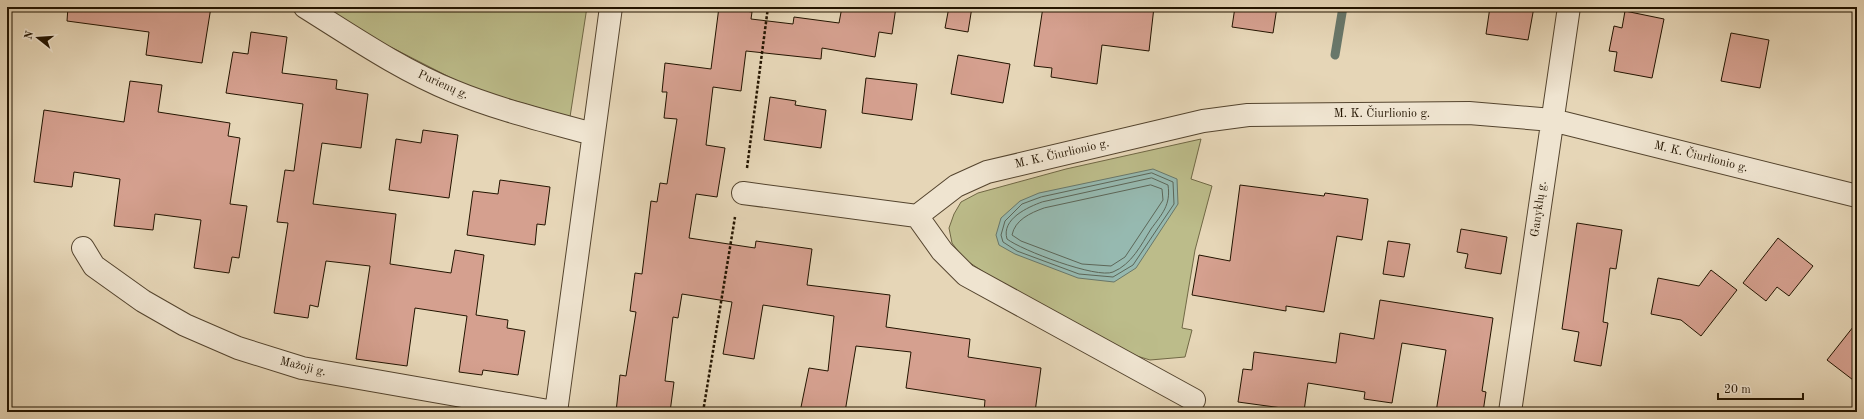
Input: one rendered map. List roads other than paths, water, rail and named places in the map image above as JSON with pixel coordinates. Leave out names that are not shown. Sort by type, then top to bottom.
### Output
[{"type":"street","name":"Purienų g.","points":[[305,7],[394,62],[452,90],[502,110],[593,134]]},
{"type":"street","points":[[555,412],[611,7]]},
{"type":"street","name":"Ganyklų g.","points":[[1510,412],[1569,7]]},
{"type":"street","name":"M. K. Čiurlionio g.","points":[[917,216],[956,186],[987,172],[1203,121],[1248,115],[1469,113],[1552,120],[1857,196]]},
{"type":"street","points":[[743,194],[917,216],[942,252],[966,275],[1194,400]]},
{"type":"street","name":"Mažoji g.","points":[[83,248],[94,266],[143,301],[185,325],[238,348],[302,368],[555,412]]},
{"type":"water","points":[[1153,169],[1177,179],[1178,204],[1136,268],[1114,282],[1078,278],[1015,254],[999,245],[996,235],[1001,218],[1020,201],[1039,193]]},
{"type":"waterway","points":[[1335,55],[1343,7]]}]
